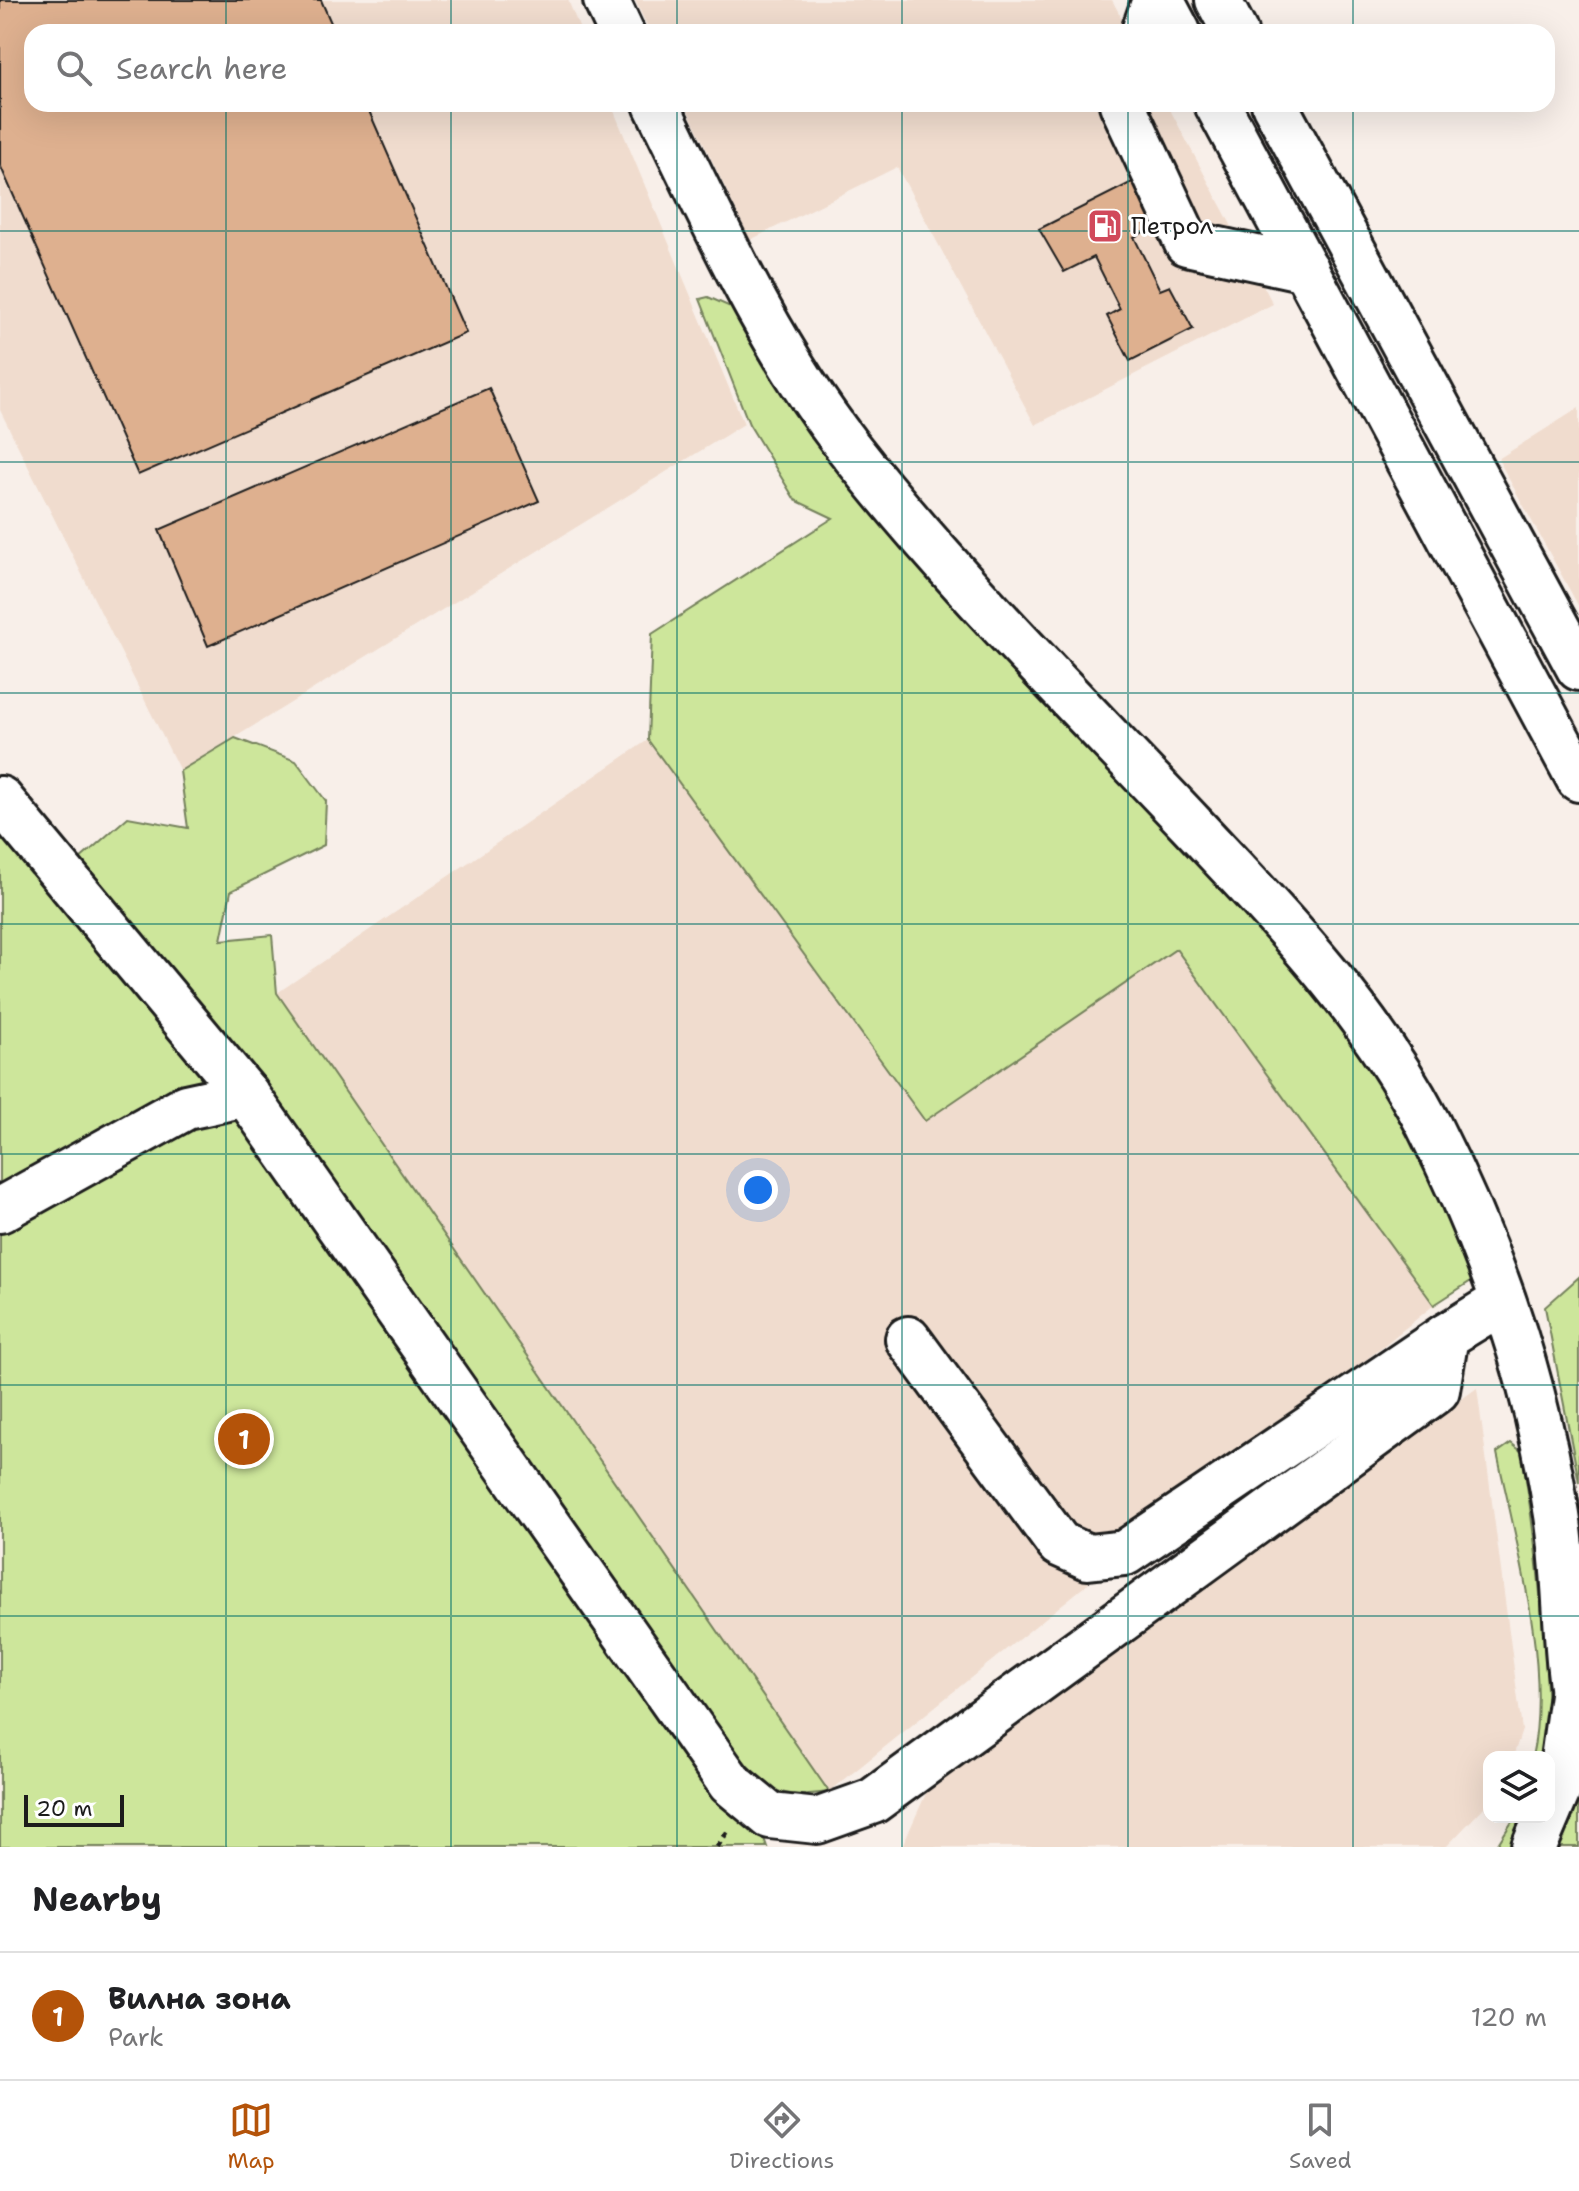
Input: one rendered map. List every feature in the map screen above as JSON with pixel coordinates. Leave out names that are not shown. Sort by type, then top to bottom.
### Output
[{"type":"street","points":[[606,0],[617,24]]},
{"type":"street","points":[[1147,24],[1155,0]]},
{"type":"street","points":[[1161,0],[1174,24]]},
{"type":"street","points":[[1218,0],[1231,24]]},
{"type":"street","points":[[660,112],[746,289],[811,395],[849,448],[950,566],[1318,959],[1375,1036],[1425,1119],[1469,1208],[1503,1301],[1526,1370],[1557,1514],[1576,1710],[1559,1788],[1534,1847]]},
{"type":"street","points":[[1126,112],[1187,243],[1306,269]]},
{"type":"street","points":[[1221,112],[1579,779]]},
{"type":"street","points":[[1278,112],[1579,668]]},
{"type":"street","points":[[0,799],[246,1094],[730,1783],[770,1816],[817,1821],[873,1801],[1437,1390],[1446,1336]]},
{"type":"street","points":[[0,1210],[186,1107],[246,1094]]},
{"type":"street","points":[[908,1339],[1059,1544],[1088,1557],[1125,1553],[1446,1336],[1503,1301]]},
{"type":"shaded area","points":[[0,0],[568,0],[578,24],[24,24],[24,112],[614,112],[744,424],[180,771],[0,410]]},
{"type":"shaded area","points":[[635,0],[1112,0],[1125,24],[646,24]]},
{"type":"shaded area","points":[[689,112],[1171,112],[1273,304],[1035,425],[897,167],[750,240]]},
{"type":"shaded area","points":[[1579,408],[1579,607],[1498,459]]},
{"type":"shaded area","points":[[648,740],[924,1121],[1176,949],[1434,1305],[829,1792],[277,993]]},
{"type":"shaded area","points":[[1477,1388],[1522,1730],[1515,1751],[1483,1751],[1483,1808],[1446,1847],[902,1847],[932,1780]]},
{"type":"green space","points":[[708,297],[742,312],[1341,1014],[1439,1182],[1474,1279],[1434,1305],[1176,949],[925,1121],[648,740],[652,634],[833,518],[795,500],[749,424],[700,299]]},
{"type":"green space","points":[[235,738],[296,761],[326,801],[324,845],[231,891],[221,940],[272,935],[277,993],[829,1792],[797,1794],[775,1790],[757,1777],[736,1752],[252,1070],[751,1801],[767,1847],[0,1847],[0,799],[63,874],[128,817],[188,828],[180,771]]},
{"type":"green space","points":[[1579,1277],[1579,1482],[1545,1307]]},
{"type":"green space","points":[[1511,1443],[1522,1452],[1541,1604],[1549,1751],[1533,1751],[1538,1685],[1535,1645],[1522,1565],[1497,1453]]},
{"type":"green space","points":[[1579,1791],[1579,1847],[1550,1847]]},
{"type":"green space","points":[[1511,1823],[1531,1823],[1518,1847],[1496,1847]]},
{"type":"building","points":[[0,0],[321,0],[332,24],[24,24],[24,112],[369,112],[466,333],[138,475],[0,165]]},
{"type":"building","points":[[1142,177],[1165,221],[1134,237],[1160,290],[1170,286],[1193,329],[1130,361],[1107,316],[1120,309],[1094,257],[1064,272],[1039,229]]},
{"type":"building","points":[[489,388],[539,501],[208,646],[159,530]]},
{"type":"place","name":"Петрол","points":[[1105,226]]},
{"type":"place","name":"Вилна зона","points":[[244,1439]]}]
